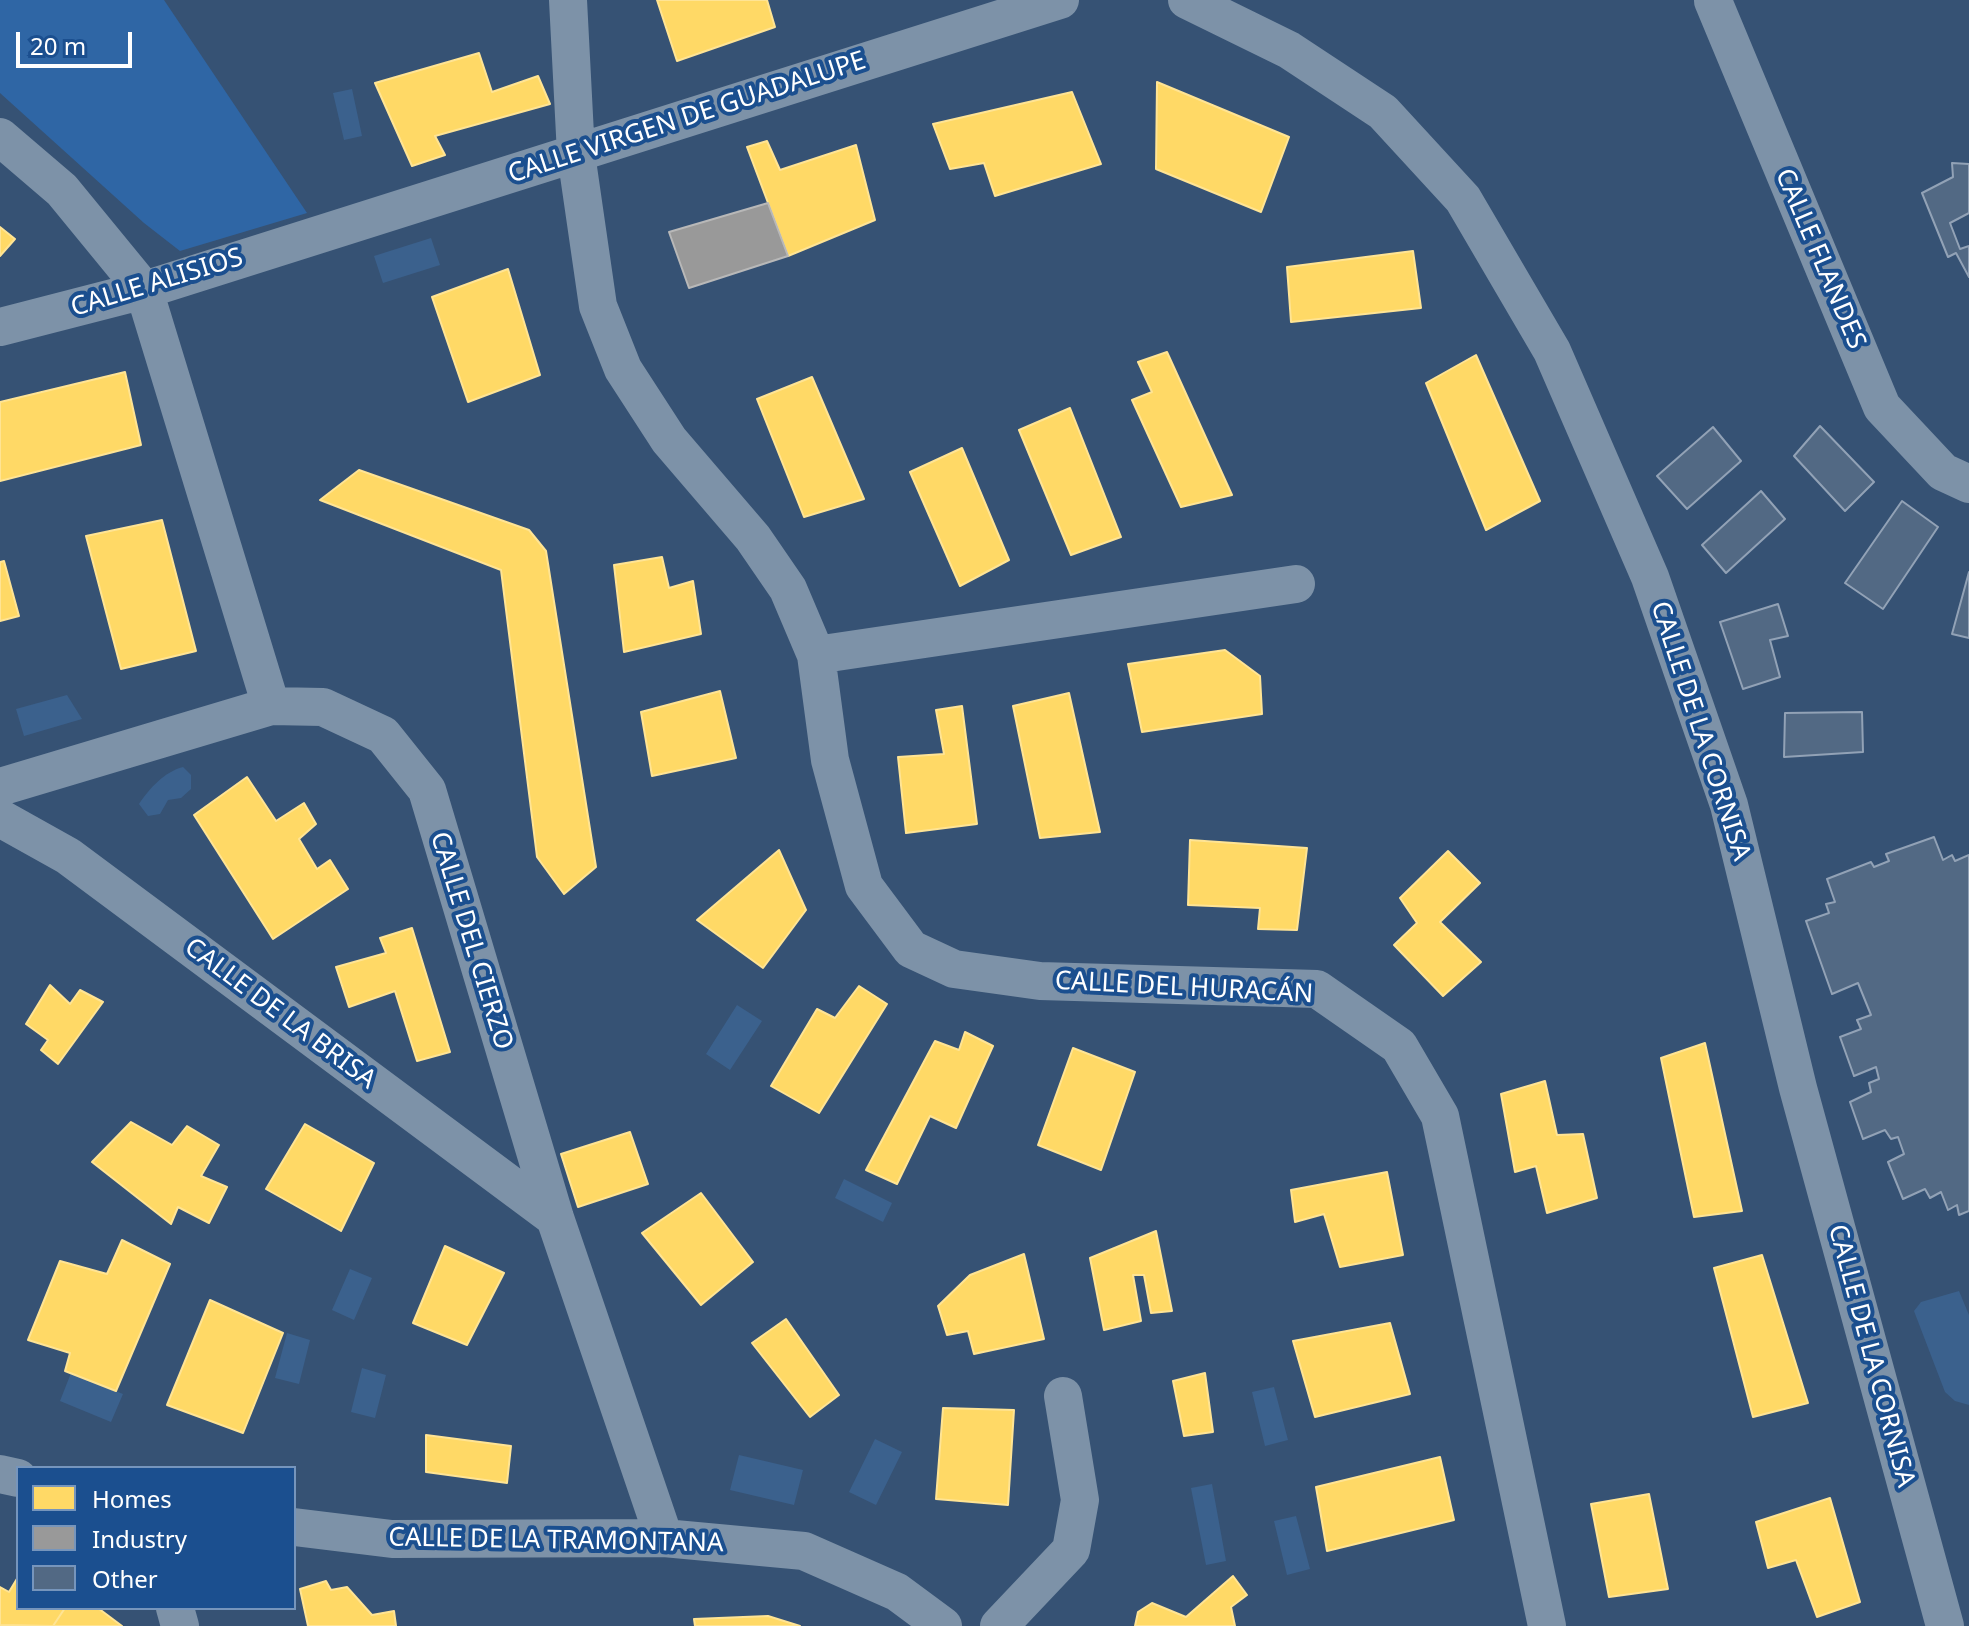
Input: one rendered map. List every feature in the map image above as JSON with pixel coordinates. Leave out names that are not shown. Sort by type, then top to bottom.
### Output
[{"type":"street","name":"CALLE DEL HURACÁN","points":[[568,0],[576,154],[598,306],[623,369],[669,440],[753,538],[788,589],[816,655],[830,760],[864,886],[911,949],[954,969],[1040,981],[1317,989],[1399,1046],[1440,1116],[1547,1626]]},
{"type":"street","name":"CALLE VIRGEN DE GUADALUPE","points":[[313,235],[1060,0]]},
{"type":"street","name":"CALLE DE LA CORNISA","points":[[1187,0],[1289,50],[1383,112],[1463,199],[1552,351],[1650,577],[1729,805],[1798,1088],[1945,1626]]},
{"type":"street","name":"CALLE FLANDES","points":[[1713,1],[1882,407],[1943,472],[1969,484]]},
{"type":"street","points":[[0,137],[62,190],[144,290],[271,706]]},
{"type":"street","name":"CALLE ALISIOS","points":[[0,327],[144,290],[313,235]]},
{"type":"street","points":[[816,655],[1296,584]]},
{"type":"street","name":"CALLE DEL CIERZO","points":[[0,787],[271,706],[323,707],[383,735],[427,790],[555,1218],[664,1538]]},
{"type":"street","name":"CALLE DE LA BRISA","points":[[0,818],[68,856],[555,1218]]},
{"type":"street","points":[[999,1626],[1071,1550],[1080,1500],[1063,1396]]},
{"type":"street","name":"CALLE DE LA TRAMONTANA","points":[[296,1527],[392,1539],[664,1538],[804,1551],[897,1592],[943,1626]]},
{"type":"shaded area","points":[[0,0],[164,0],[307,213],[180,251],[144,223],[0,93]]},
{"type":"shaded area","points":[[352,89],[362,136],[344,140],[333,93]]},
{"type":"shaded area","points":[[431,238],[440,265],[383,283],[374,256]]},
{"type":"shaded area","points":[[67,695],[82,719],[24,736],[16,709]]},
{"type":"shaded area","points":[[183,767],[191,775],[191,789],[181,798],[168,800],[160,814],[148,816],[139,804],[143,798],[164,777]]},
{"type":"shaded area","points":[[737,1005],[762,1021],[730,1070],[706,1054]]},
{"type":"shaded area","points":[[844,1179],[892,1203],[883,1222],[835,1198]]},
{"type":"shaded area","points":[[350,1269],[372,1278],[354,1320],[332,1310]]},
{"type":"shaded area","points":[[1959,1291],[1969,1315],[1969,1405],[1955,1401],[1945,1392],[1914,1311],[1921,1302]]},
{"type":"shaded area","points":[[287,1333],[310,1340],[299,1384],[275,1378]]},
{"type":"shaded area","points":[[362,1368],[386,1375],[375,1418],[351,1412]]},
{"type":"shaded area","points":[[71,1373],[123,1394],[111,1422],[60,1401]]},
{"type":"shaded area","points":[[1274,1387],[1288,1440],[1265,1446],[1252,1392]]},
{"type":"shaded area","points":[[875,1439],[902,1452],[876,1505],[849,1492]]},
{"type":"shaded area","points":[[739,1455],[803,1470],[794,1505],[730,1490]]},
{"type":"shaded area","points":[[1212,1484],[1226,1561],[1206,1565],[1191,1488]]},
{"type":"shaded area","points":[[1296,1516],[1310,1569],[1287,1575],[1274,1521]]},
{"type":"building: Homes","points":[[657,0],[767,0],[775,27],[677,61]]},
{"type":"building: Homes","points":[[479,53],[492,92],[538,76],[550,104],[435,136],[445,155],[412,166],[375,83]]},
{"type":"building: Homes","points":[[1157,82],[1289,137],[1261,212],[1156,169]]},
{"type":"building: Homes","points":[[1072,92],[1101,164],[995,196],[984,163],[950,169],[933,124]]},
{"type":"building: Homes","points":[[767,141],[780,170],[856,145],[875,220],[788,256],[747,147]]},
{"type":"building: Homes","points":[[0,227],[15,239],[0,256]]},
{"type":"building: Homes","points":[[1413,251],[1421,308],[1291,322],[1287,267]]},
{"type":"building: Homes","points":[[508,269],[540,375],[468,402],[432,297]]},
{"type":"building: Homes","points":[[1167,352],[1232,495],[1181,507],[1132,400],[1152,392],[1138,362]]},
{"type":"building: Homes","points":[[1476,355],[1540,501],[1486,530],[1426,383]]},
{"type":"building: Homes","points":[[125,372],[141,445],[0,481],[0,402]]},
{"type":"building: Homes","points":[[812,377],[864,499],[804,517],[757,399]]},
{"type":"building: Homes","points":[[1070,408],[1121,537],[1071,555],[1019,430]]},
{"type":"building: Homes","points":[[962,448],[1009,560],[960,586],[910,472]]},
{"type":"building: Homes","points":[[359,470],[529,530],[546,551],[596,867],[564,894],[537,857],[501,570],[320,500]]},
{"type":"building: Homes","points":[[162,520],[196,651],[121,669],[86,536]]},
{"type":"building: Homes","points":[[662,557],[669,588],[693,581],[701,634],[624,652],[614,565]]},
{"type":"building: Homes","points":[[4,561],[19,616],[0,621],[0,562]]},
{"type":"building: Homes","points":[[1225,650],[1260,676],[1262,714],[1142,732],[1128,664]]},
{"type":"building: Homes","points":[[720,691],[736,758],[652,776],[641,712]]},
{"type":"building: Homes","points":[[1069,693],[1100,832],[1040,838],[1013,706]]},
{"type":"building: Homes","points":[[962,706],[977,824],[906,833],[898,757],[944,754],[936,710]]},
{"type":"building: Homes","points":[[247,777],[276,821],[304,803],[316,824],[299,839],[317,869],[330,860],[348,889],[273,939],[194,815]]},
{"type":"building: Homes","points":[[1190,840],[1307,848],[1297,930],[1258,929],[1260,908],[1188,905]]},
{"type":"building: Homes","points":[[779,850],[806,910],[763,968],[697,920]]},
{"type":"building: Homes","points":[[1448,851],[1480,883],[1440,922],[1481,962],[1443,996],[1394,945],[1417,923],[1400,898]]},
{"type":"building: Homes","points":[[412,928],[450,1052],[417,1061],[395,991],[349,1007],[336,967],[386,953],[380,938]]},
{"type":"building: Homes","points":[[50,985],[70,1004],[80,990],[103,1002],[58,1064],[41,1050],[48,1040],[26,1024]]},
{"type":"building: Homes","points":[[859,986],[887,1004],[819,1113],[771,1086],[817,1009],[835,1018]]},
{"type":"building: Homes","points":[[965,1032],[993,1046],[956,1128],[930,1116],[897,1184],[866,1170],[935,1041],[959,1050]]},
{"type":"building: Homes","points":[[1705,1043],[1742,1211],[1694,1217],[1661,1058]]},
{"type":"building: Homes","points":[[1073,1048],[1135,1072],[1101,1170],[1038,1145]]},
{"type":"building: Homes","points":[[1545,1081],[1557,1135],[1583,1134],[1597,1198],[1547,1213],[1536,1166],[1515,1172],[1501,1094]]},
{"type":"building: Homes","points":[[131,1122],[172,1145],[187,1126],[219,1145],[201,1176],[227,1187],[209,1223],[178,1207],[171,1224],[92,1162]]},
{"type":"building: Homes","points":[[305,1124],[374,1163],[341,1231],[266,1189]]},
{"type":"building: Homes","points":[[630,1132],[648,1184],[578,1207],[561,1154]]},
{"type":"building: Homes","points":[[1387,1172],[1403,1255],[1340,1267],[1324,1214],[1295,1222],[1291,1190]]},
{"type":"building: Homes","points":[[701,1193],[753,1262],[701,1305],[642,1233]]},
{"type":"building: Homes","points":[[1156,1231],[1172,1311],[1151,1313],[1144,1275],[1133,1275],[1141,1321],[1104,1330],[1090,1258]]},
{"type":"building: Homes","points":[[122,1240],[170,1264],[116,1391],[65,1371],[70,1353],[28,1340],[60,1261],[107,1274]]},
{"type":"building: Homes","points":[[445,1246],[504,1273],[467,1345],[413,1323]]},
{"type":"building: Homes","points":[[1024,1254],[1044,1339],[974,1354],[968,1331],[947,1335],[938,1306],[970,1275]]},
{"type":"building: Homes","points":[[1762,1255],[1808,1403],[1753,1417],[1714,1268]]},
{"type":"building: Homes","points":[[210,1300],[283,1333],[243,1433],[167,1405]]},
{"type":"building: Homes","points":[[786,1319],[839,1395],[810,1417],[752,1343]]},
{"type":"building: Homes","points":[[1390,1323],[1410,1394],[1315,1417],[1293,1341]]},
{"type":"building: Homes","points":[[1205,1373],[1213,1432],[1184,1436],[1173,1381]]},
{"type":"building: Homes","points":[[943,1408],[1014,1410],[1008,1505],[936,1499]]},
{"type":"building: Homes","points":[[426,1435],[511,1446],[507,1483],[426,1472]]},
{"type":"building: Homes","points":[[1440,1457],[1454,1520],[1327,1551],[1316,1487]]},
{"type":"building: Homes","points":[[1649,1494],[1668,1589],[1609,1597],[1591,1504]]},
{"type":"building: Homes","points":[[1830,1498],[1860,1602],[1817,1617],[1796,1560],[1768,1568],[1756,1522]]},
{"type":"building: Homes","points":[[1233,1576],[1247,1595],[1231,1607],[1235,1626],[1135,1626],[1138,1612],[1152,1603],[1186,1617]]},
{"type":"building: Homes","points":[[16,1580],[16,1610],[64,1610],[53,1626],[0,1625],[0,1587],[9,1592]]},
{"type":"building: Homes","points":[[326,1581],[331,1590],[347,1587],[372,1615],[394,1611],[396,1626],[308,1626],[300,1589]]},
{"type":"building: Homes","points":[[64,1610],[101,1610],[122,1626],[53,1626]]},
{"type":"building: Homes","points":[[768,1616],[800,1626],[695,1626],[694,1619]]},
{"type":"building: Industry","points":[[768,203],[788,256],[689,288],[669,232]]},
{"type":"building: Other","points":[[1952,163],[1969,164],[1969,213],[1950,223],[1960,249],[1969,246],[1969,277],[1956,253],[1948,257],[1922,193],[1953,177]]},
{"type":"building: Other","points":[[1820,426],[1874,482],[1845,511],[1794,456]]},
{"type":"building: Other","points":[[1713,427],[1741,461],[1687,509],[1657,476]]},
{"type":"building: Other","points":[[1761,491],[1785,519],[1726,573],[1702,545]]},
{"type":"building: Other","points":[[1902,501],[1938,527],[1883,609],[1845,583]]},
{"type":"building: Other","points":[[1969,572],[1969,638],[1952,634]]},
{"type":"building: Other","points":[[1778,604],[1788,636],[1770,640],[1780,677],[1743,689],[1720,622]]},
{"type":"building: Other","points":[[1862,712],[1863,752],[1784,757],[1785,713]]},
{"type":"building: Other","points":[[1934,837],[1943,860],[1952,855],[1955,861],[1969,855],[1969,1211],[1959,1215],[1957,1205],[1948,1210],[1941,1192],[1930,1198],[1925,1189],[1903,1199],[1888,1162],[1904,1154],[1898,1137],[1891,1139],[1885,1130],[1863,1139],[1850,1102],[1871,1092],[1869,1083],[1879,1079],[1876,1067],[1854,1076],[1840,1037],[1861,1029],[1857,1020],[1871,1015],[1858,983],[1832,994],[1806,921],[1829,913],[1826,904],[1835,902],[1827,879],[1871,862],[1874,867],[1889,861],[1886,854]]}]
